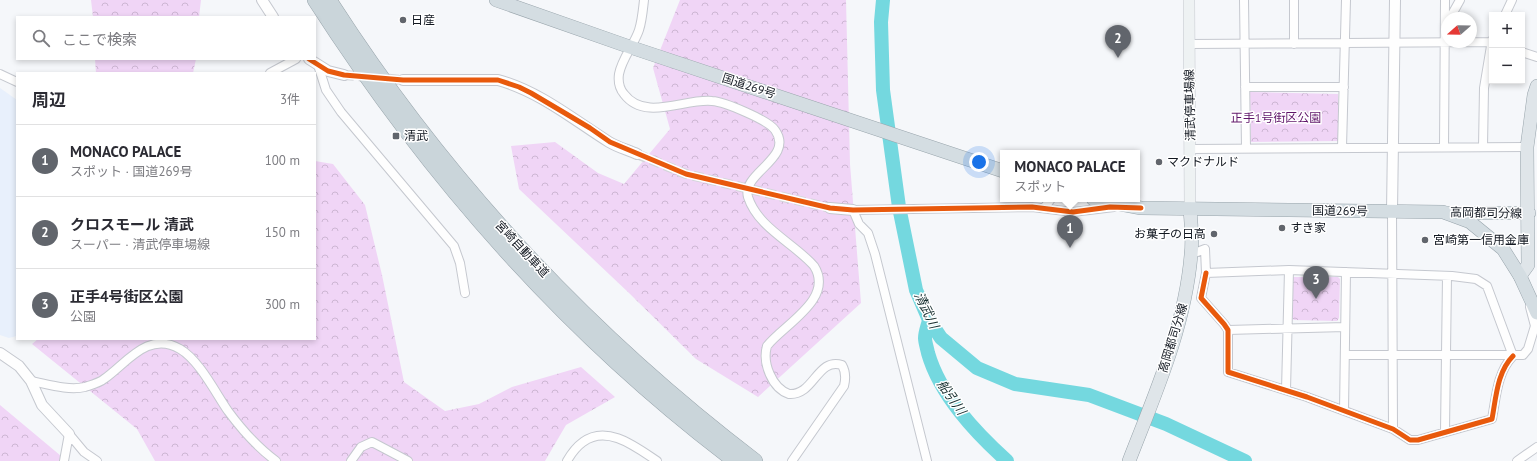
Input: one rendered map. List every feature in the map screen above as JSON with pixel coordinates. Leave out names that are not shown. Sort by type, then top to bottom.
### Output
[{"type":"highway","name":"宮崎自動車道","points":[[315,0],[343,44],[398,121],[473,214],[520,266],[576,323],[633,377],[735,461]]},
{"type":"highway","name":"宮崎自動車道","points":[[329,0],[407,113],[483,206],[529,257],[583,314],[641,368],[717,432],[755,461]]},
{"type":"highway","name":"国道269号","points":[[496,0],[630,47],[1000,169]]},
{"type":"highway","name":"国道269号","points":[[1109,202],[1141,208],[1443,212],[1470,222],[1503,249],[1520,276],[1537,313]]},
{"type":"main road","name":"清武停車場線","points":[[1189,0],[1190,209]]},
{"type":"main road","name":"高岡都司分線","points":[[1520,276],[1528,265],[1528,147],[1534,95],[1537,86]]},
{"type":"main road","name":"高岡都司分線","points":[[1129,461],[1166,366],[1185,302],[1192,254],[1190,209]]},
{"type":"main road","name":"高岡都司分線","points":[[1443,212],[1529,213]]},
{"type":"street","points":[[262,0],[272,16]]},
{"type":"street","points":[[644,0],[639,30],[620,70],[619,85],[628,99],[638,105],[658,107],[674,107],[702,102],[718,102],[762,121],[772,127],[778,135],[779,143],[777,152],[752,181],[748,187],[748,195],[753,208],[761,218],[814,266],[818,274],[820,284],[816,294],[802,313],[767,346],[766,362],[769,372],[778,387],[790,394],[806,389],[819,373],[829,365],[842,365],[845,370],[846,380],[844,386],[792,461]]},
{"type":"street","points":[[1244,0],[1246,148]]},
{"type":"street","points":[[1294,0],[1294,44]]},
{"type":"street","points":[[1342,147],[1346,0]]},
{"type":"street","points":[[1393,429],[1392,211],[1395,0]]},
{"type":"street","points":[[1445,0],[1445,12]]},
{"type":"street","points":[[1453,12],[1460,0]]},
{"type":"street","points":[[1506,12],[1512,0]]},
{"type":"street","points":[[1189,44],[1441,42]]},
{"type":"street","points":[[1477,42],[1489,42]]},
{"type":"street","points":[[1444,147],[1445,48]]},
{"type":"street","points":[[1484,147],[1484,88],[1491,48]]},
{"type":"street","points":[[1525,53],[1537,57]]},
{"type":"street","points":[[275,72],[294,60]]},
{"type":"street","points":[[310,60],[328,71],[344,75]]},
{"type":"street","points":[[318,65],[326,90],[341,112],[454,246],[460,263],[465,293]]},
{"type":"street","points":[[0,74],[16,82]]},
{"type":"street","points":[[403,80],[498,80],[513,84],[590,128],[610,142],[637,154]]},
{"type":"street","points":[[1245,87],[1344,87]]},
{"type":"street","points":[[1190,149],[1528,147]]},
{"type":"street","points":[[1044,208],[1049,202]]},
{"type":"street","points":[[830,208],[853,210],[1032,207],[1073,212],[1110,207],[1141,208]]},
{"type":"street","points":[[853,210],[859,224],[868,233],[875,254],[927,461]]},
{"type":"street","points":[[1192,254],[1205,249],[1206,273],[1201,298],[1228,330],[1228,372],[1286,390],[1393,429],[1410,440],[1418,440],[1492,419],[1500,376],[1507,362],[1513,356]]},
{"type":"street","points":[[1206,273],[1290,270],[1447,276],[1476,279],[1486,286],[1513,356]]},
{"type":"street","points":[[1286,390],[1290,270]]},
{"type":"street","points":[[1344,411],[1346,272]]},
{"type":"street","points":[[1445,432],[1447,276]]},
{"type":"street","points":[[1345,355],[1523,355],[1528,349],[1535,326],[1520,276]]},
{"type":"street","points":[[1228,330],[1345,327]]},
{"type":"street","points":[[31,381],[77,388],[85,387],[105,379],[137,351],[154,345],[164,344],[179,348],[192,358],[230,413],[257,446],[276,461]]},
{"type":"street","points":[[0,353],[19,366],[31,381],[42,405],[84,452],[97,461]]},
{"type":"street","points":[[64,461],[69,434]]},
{"type":"street","points":[[566,461],[584,441],[594,437],[608,435],[632,445],[657,461]]},
{"type":"street","points":[[351,461],[361,447],[372,442],[408,461]]},
{"type":"street","points":[[1518,461],[1537,447]]},
{"type":"shaded area","points":[[0,88],[16,99],[16,336],[9,338],[0,335]]},
{"type":"green space","points":[[91,0],[201,0],[199,16],[93,16]]},
{"type":"green space","points":[[680,0],[846,0],[850,164],[861,303],[758,397],[696,359],[519,189],[511,146],[555,142],[598,173],[624,184],[670,129],[653,68]]},
{"type":"green space","points":[[95,60],[196,60],[193,72],[96,72]]},
{"type":"green space","name":"正手1号街区公園","points":[[1250,92],[1338,94],[1339,141],[1251,142]]},
{"type":"green space","points":[[316,161],[333,164],[365,205],[382,275],[404,382],[445,411],[479,404],[512,387],[581,367],[615,397],[566,425],[545,461],[155,461],[137,429],[32,344],[37,340],[316,340]]},
{"type":"green space","points":[[1293,277],[1338,277],[1340,279],[1339,318],[1337,321],[1294,320],[1292,318]]},
{"type":"green space","points":[[0,405],[67,461],[0,461]]},
{"type":"waterway","name":"清武川","points":[[883,0],[881,22],[883,90],[899,207],[916,290],[929,320],[941,338],[977,368],[1015,384],[1089,395],[1166,424],[1245,461]]},
{"type":"waterway","name":"船引川","points":[[929,320],[925,333],[925,341],[928,353],[941,384],[960,412],[971,425],[1007,461]]},
{"type":"tunnel","points":[[344,75],[403,80]]},
{"type":"tunnel","points":[[637,154],[686,174],[830,208]]},
{"type":"cycle path","points":[[311,60],[328,71],[344,75],[403,80],[498,80],[531,93],[590,128],[610,142],[686,174],[830,208],[853,210],[1032,207],[1073,212],[1110,207],[1141,208]]},
{"type":"cycle path","points":[[1206,273],[1201,298],[1228,330],[1228,372],[1307,397],[1393,429],[1410,440],[1418,440],[1492,419],[1500,377],[1513,356]]},
{"type":"place","name":"日産","points":[[403,20]]},
{"type":"place","name":"クロスモール 清武","points":[[1118,58]]},
{"type":"place","name":"清武","points":[[396,136]]},
{"type":"place","name":"マクドナルド","points":[[1159,162]]},
{"type":"place","name":"すき家","points":[[1282,228]]},
{"type":"place","name":"お菓子の日高","points":[[1214,234]]},
{"type":"place","name":"宮崎第一信用金庫","points":[[1425,240]]},
{"type":"place","name":"MONACO PALACE","points":[[1070,248]]},
{"type":"place","name":"正手4号街区公園","points":[[1316,299]]}]
